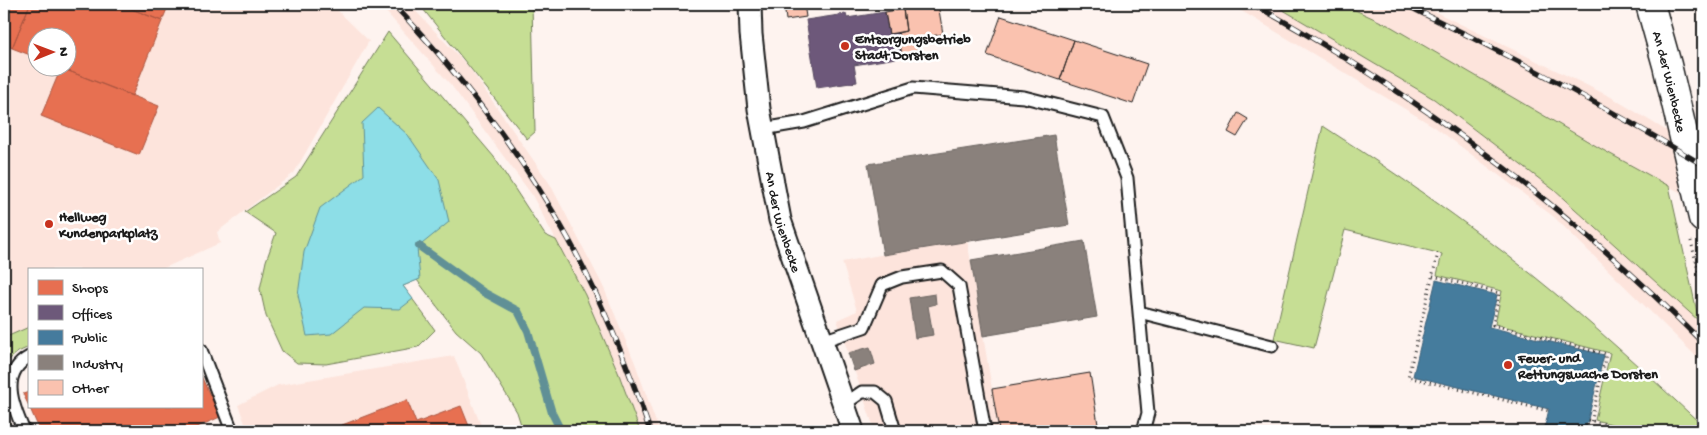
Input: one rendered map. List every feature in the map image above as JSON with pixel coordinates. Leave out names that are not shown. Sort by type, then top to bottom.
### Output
[{"type":"street","name":"An der Wienbecke","points":[[750,4],[757,91],[780,220],[853,431]]},
{"type":"street","name":"An der Wienbecke","points":[[1650,4],[1667,65],[1703,218]]},
{"type":"lane","points":[[763,129],[804,122],[913,88],[1024,97],[1103,117],[1127,178],[1148,413],[1143,431]]},
{"type":"lane","points":[[822,341],[864,327],[882,285],[902,276],[942,271],[959,286],[985,431]]},
{"type":"lane","points":[[1139,312],[1272,346]]},
{"type":"lane","points":[[202,353],[232,431]]},
{"type":"lane","points":[[24,431],[8,396],[6,382],[11,370],[18,361],[28,357]]},
{"type":"lane","points":[[843,405],[862,392],[875,392],[886,401],[895,431]]},
{"type":"path","points":[[1438,254],[1408,377],[1549,411]]},
{"type":"path","points":[[1433,276],[1500,293],[1493,325],[1606,354],[1590,421],[1635,431]]},
{"type":"shaded area","points":[[4,4],[331,4],[369,41],[294,173],[217,232],[220,243],[164,268],[28,268],[28,327],[4,338]]},
{"type":"shaded area","points":[[379,4],[409,4],[468,66],[550,184],[603,286],[635,363],[659,431],[640,431],[618,372],[585,295],[532,195],[451,85]]},
{"type":"shaded area","points":[[1230,4],[1273,4],[1434,99],[1554,190],[1688,309],[1703,325],[1703,363],[1554,217],[1435,127]]},
{"type":"shaded area","points":[[1342,4],[1419,4],[1611,97],[1703,153],[1703,205],[1603,150],[1390,26]]},
{"type":"shaded area","points":[[967,239],[999,431],[875,431],[837,320],[857,311],[842,262]]},
{"type":"shaded area","points":[[454,356],[483,431],[248,431],[238,405],[278,385]]},
{"type":"green space","points":[[419,4],[532,4],[535,132],[527,139]]},
{"type":"green space","points":[[1273,4],[1342,4],[1390,26],[1603,150],[1669,186],[1699,321],[1554,190],[1434,99]]},
{"type":"green space","points":[[388,32],[494,157],[545,235],[556,240],[585,295],[618,372],[640,431],[523,431],[517,412],[481,353],[456,331],[417,280],[403,286],[435,330],[418,347],[326,364],[297,363],[282,351],[266,316],[260,289],[266,261],[276,233],[245,212],[296,177]]},
{"type":"green space","points":[[1323,126],[1428,197],[1530,273],[1639,367],[1703,426],[1703,431],[1639,431],[1595,420],[1610,353],[1495,324],[1502,291],[1437,275],[1442,254],[1345,230],[1314,348],[1274,339]]},
{"type":"green space","points":[[28,327],[28,347],[18,352],[4,364],[4,338]]},
{"type":"green space","points":[[4,410],[13,431],[4,431]]},
{"type":"water","points":[[378,108],[408,135],[439,180],[449,222],[417,248],[420,279],[403,286],[413,299],[400,309],[364,308],[331,334],[307,336],[298,295],[304,252],[320,208],[364,175],[362,123]]},
{"type":"building: Shops","points":[[4,4],[30,4],[12,48],[4,44]]},
{"type":"building: Shops","points":[[30,4],[119,4],[162,21],[132,96],[78,75],[78,28],[28,28],[28,54],[12,48]]},
{"type":"building: Shops","points":[[119,4],[169,4],[162,21]]},
{"type":"building: Shops","points":[[78,75],[159,106],[139,155],[41,116],[57,78],[78,78]]},
{"type":"building: Shops","points":[[202,378],[220,417],[188,431],[40,431],[30,408],[202,408]]},
{"type":"building: Shops","points":[[28,392],[28,404],[23,394]]},
{"type":"building: Shops","points":[[407,400],[416,423],[461,406],[471,431],[339,431],[337,427]]},
{"type":"building: Offices","points":[[885,12],[889,34],[898,33],[902,57],[854,65],[857,82],[817,88],[806,20],[846,14],[847,18]]},
{"type":"building: Public","name":"Feuer- und Rettungswache Dorsten","points":[[1436,280],[1497,295],[1489,327],[1604,355],[1585,431],[1544,431],[1549,409],[1413,376]]},
{"type":"building: Industry","points":[[1054,135],[1069,225],[883,255],[868,164]]},
{"type":"building: Industry","points":[[1084,241],[1097,317],[983,336],[971,260]]},
{"type":"building: Industry","points":[[935,294],[936,304],[928,306],[933,335],[915,338],[909,298]]},
{"type":"building: Industry","points":[[870,347],[875,364],[854,371],[848,353]]},
{"type":"building: Other","points":[[784,4],[804,4],[806,17],[786,20]]},
{"type":"building: Other","points":[[938,4],[943,34],[900,41],[898,33],[906,31],[903,9]]},
{"type":"building: Other","points":[[903,9],[906,31],[889,34],[885,12]]},
{"type":"building: Other","points":[[1001,16],[1074,40],[1060,80],[987,55]]},
{"type":"building: Other","points":[[916,40],[918,54],[902,57],[900,42]]},
{"type":"building: Other","points":[[1074,40],[1147,64],[1133,104],[1060,80]]},
{"type":"building: Other","points":[[1238,113],[1248,119],[1237,137],[1228,132]]},
{"type":"building: Other","points":[[1090,373],[1099,431],[999,431],[992,389]]},
{"type":"waterway","points":[[419,246],[483,292],[518,311],[528,331],[552,413],[561,431]]},
{"type":"railway","points":[[393,4],[434,48],[480,105],[512,148],[556,217],[581,263],[603,310],[633,382],[650,431]]},
{"type":"railway","points":[[1253,4],[1315,39],[1375,77],[1490,157],[1600,246],[1703,343]]},
{"type":"railway","points":[[1404,4],[1555,81],[1703,165]]},
{"type":"place","name":"Entsorgungsbetrieb Stadt Dorsten","points":[[845,46]]},
{"type":"place","name":"Hellweg Kundenparkplatz","points":[[49,224]]},
{"type":"place","name":"Feuer- und Rettungswache Dorsten","points":[[1508,365]]}]
